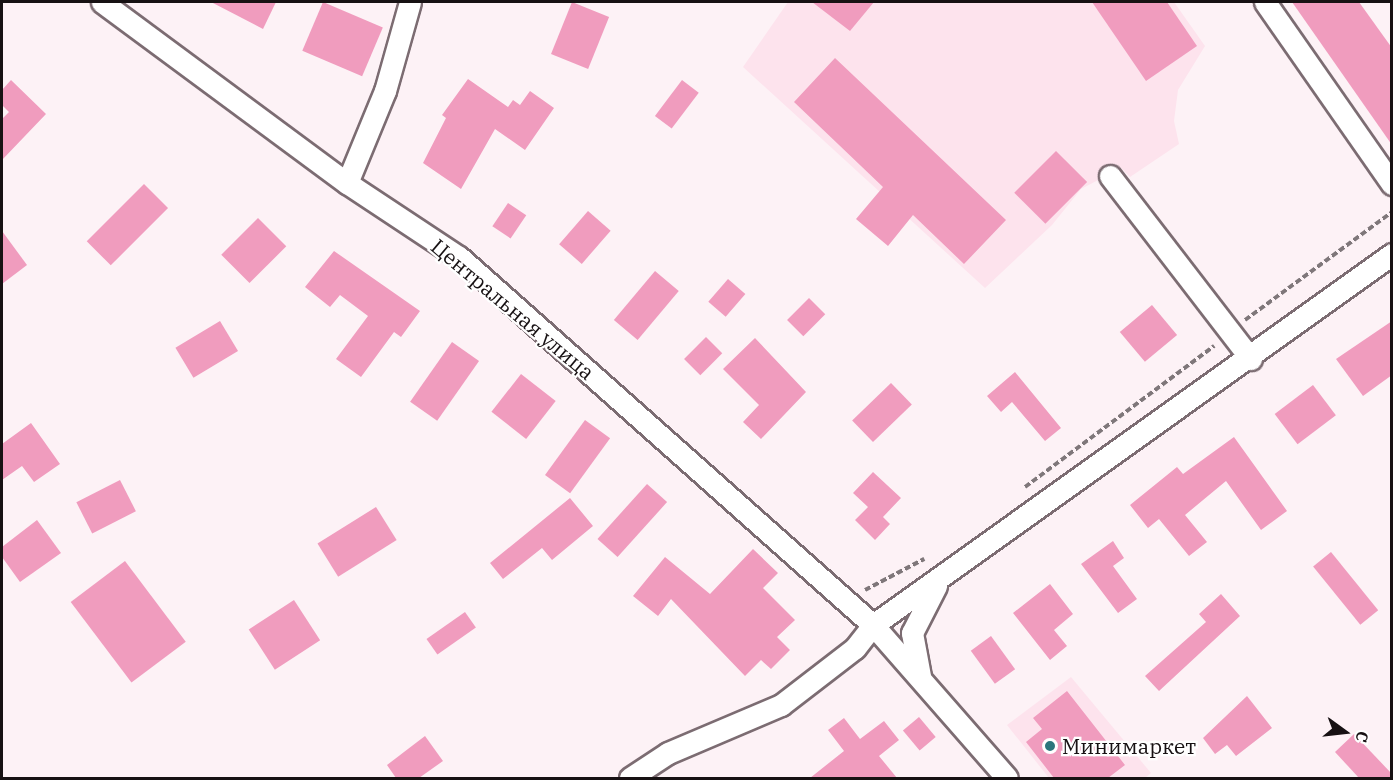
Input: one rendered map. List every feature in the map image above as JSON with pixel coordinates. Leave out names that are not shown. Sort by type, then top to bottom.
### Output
[{"type":"street","name":"Центральная улица","points":[[102,2],[347,183],[459,257],[873,625],[923,685],[1007,778]]},
{"type":"street","points":[[347,183],[385,91],[410,2]]},
{"type":"street","points":[[1265,2],[1392,184]]},
{"type":"street","points":[[1110,176],[1251,359]]},
{"type":"street","points":[[630,778],[668,753],[781,705],[855,648],[873,625],[1251,359],[1392,254]]},
{"type":"street","points":[[923,685],[911,650],[912,633],[920,609],[943,575]]},
{"type":"path","points":[[1015,495],[1392,212]]},
{"type":"path","points":[[856,586],[873,590],[928,557]]},
{"type":"shaded area","points":[[788,2],[1174,2],[1205,46],[1178,90],[1174,121],[1179,144],[1130,177],[1121,168],[1081,189],[1052,225],[985,288],[743,67]]},
{"type":"shaded area","points":[[1071,677],[1151,773],[1145,778],[1049,778],[1007,725]]},
{"type":"building","points":[[211,2],[276,2],[263,29]]},
{"type":"building","points":[[323,2],[383,27],[362,76],[302,51]]},
{"type":"building","points":[[572,2],[609,17],[588,69],[551,54]]},
{"type":"building","points":[[812,2],[874,2],[850,31]]},
{"type":"building","points":[[1092,2],[1167,2],[1197,46],[1146,81]]},
{"type":"building","points":[[1292,2],[1359,2],[1392,48],[1392,145]]},
{"type":"building","points":[[835,58],[1006,220],[964,264],[913,215],[888,246],[856,219],[883,187],[794,102]]},
{"type":"building","points":[[468,79],[508,107],[513,100],[520,105],[530,91],[554,108],[525,150],[495,129],[461,189],[423,163],[446,118],[442,115]]},
{"type":"building","points":[[11,80],[46,114],[2,160],[2,119],[9,112],[2,105],[2,90]]},
{"type":"building","points":[[682,80],[699,93],[672,129],[655,116]]},
{"type":"building","points":[[1056,151],[1087,182],[1045,224],[1014,193]]},
{"type":"building","points":[[144,184],[168,208],[111,265],[87,241]]},
{"type":"building","points":[[508,203],[526,215],[511,239],[492,226]]},
{"type":"building","points":[[588,211],[611,231],[582,264],[559,244]]},
{"type":"building","points":[[258,218],[286,246],[250,283],[221,255]]},
{"type":"building","points":[[2,231],[27,265],[2,284]]},
{"type":"building","points":[[334,251],[420,311],[401,337],[394,332],[361,377],[336,359],[368,316],[340,295],[330,307],[305,287]]},
{"type":"building","points":[[655,271],[679,291],[638,340],[614,320]]},
{"type":"building","points":[[728,279],[745,294],[726,317],[708,302]]},
{"type":"building","points":[[809,298],[825,314],[803,336],[787,320]]},
{"type":"building","points":[[1152,305],[1177,335],[1145,362],[1120,332]]},
{"type":"building","points":[[220,321],[238,351],[193,378],[175,348]]},
{"type":"building","points":[[1392,321],[1392,375],[1363,396],[1336,359]]},
{"type":"building","points":[[706,337],[722,353],[700,375],[684,359]]},
{"type":"building","points":[[755,338],[806,392],[761,439],[743,422],[759,405],[723,369]]},
{"type":"building","points":[[452,342],[479,361],[437,421],[410,402]]},
{"type":"building","points":[[1015,372],[1061,428],[1045,441],[1012,402],[1001,412],[987,396]]},
{"type":"building","points":[[521,374],[556,401],[526,439],[491,412]]},
{"type":"building","points":[[891,383],[912,405],[873,442],[852,421]]},
{"type":"building","points":[[1313,385],[1336,415],[1298,444],[1275,414]]},
{"type":"building","points":[[585,420],[610,438],[570,493],[545,475]]},
{"type":"building","points":[[31,423],[60,464],[34,482],[22,466],[2,480],[2,444]]},
{"type":"building","points":[[1234,437],[1287,511],[1261,530],[1226,481],[1185,515],[1207,542],[1189,556],[1159,519],[1148,528],[1130,505],[1177,467],[1183,474]]},
{"type":"building","points":[[873,472],[901,498],[883,517],[890,524],[875,540],[855,520],[868,507],[853,493]]},
{"type":"building","points":[[120,480],[136,511],[92,533],[76,502]]},
{"type":"building","points":[[647,484],[667,502],[618,557],[597,539]]},
{"type":"building","points":[[570,498],[593,526],[552,560],[542,548],[503,579],[490,563]]},
{"type":"building","points":[[376,507],[397,540],[338,577],[317,544]]},
{"type":"building","points":[[37,520],[61,553],[20,582],[2,557],[2,547]]},
{"type":"building","points":[[1113,541],[1124,558],[1113,566],[1137,599],[1118,613],[1081,564]]},
{"type":"building","points":[[753,549],[778,573],[763,588],[795,620],[777,637],[790,650],[771,669],[761,660],[745,676],[671,599],[658,616],[633,596],[665,557],[710,594]]},
{"type":"building","points":[[1331,552],[1378,610],[1360,625],[1313,566]]},
{"type":"building","points":[[125,561],[186,642],[131,683],[71,602]]},
{"type":"building","points":[[1050,584],[1073,614],[1054,630],[1067,646],[1050,660],[1013,613]]},
{"type":"building","points":[[1221,594],[1240,616],[1159,691],[1145,676],[1206,622],[1199,614]]},
{"type":"building","points":[[294,600],[320,640],[275,670],[249,629]]},
{"type":"building","points":[[465,612],[476,628],[437,655],[426,639]]},
{"type":"building","points":[[991,636],[1015,669],[995,684],[971,651]]},
{"type":"building","points":[[1067,691],[1125,765],[1108,778],[1054,778],[1026,742],[1042,729],[1033,718]]},
{"type":"building","points":[[1247,696],[1272,728],[1236,756],[1227,745],[1215,754],[1203,738]]},
{"type":"building","points":[[919,717],[936,737],[920,750],[903,730]]},
{"type":"building","points":[[844,718],[860,739],[884,721],[899,740],[879,756],[897,778],[810,778],[844,751],[828,730]]},
{"type":"building","points":[[1354,734],[1392,774],[1392,778],[1359,778],[1335,752]]},
{"type":"building","points":[[425,736],[443,761],[419,778],[396,778],[387,765]]},
{"type":"place","name":"Минимаркет","points":[[1050,746]]}]
